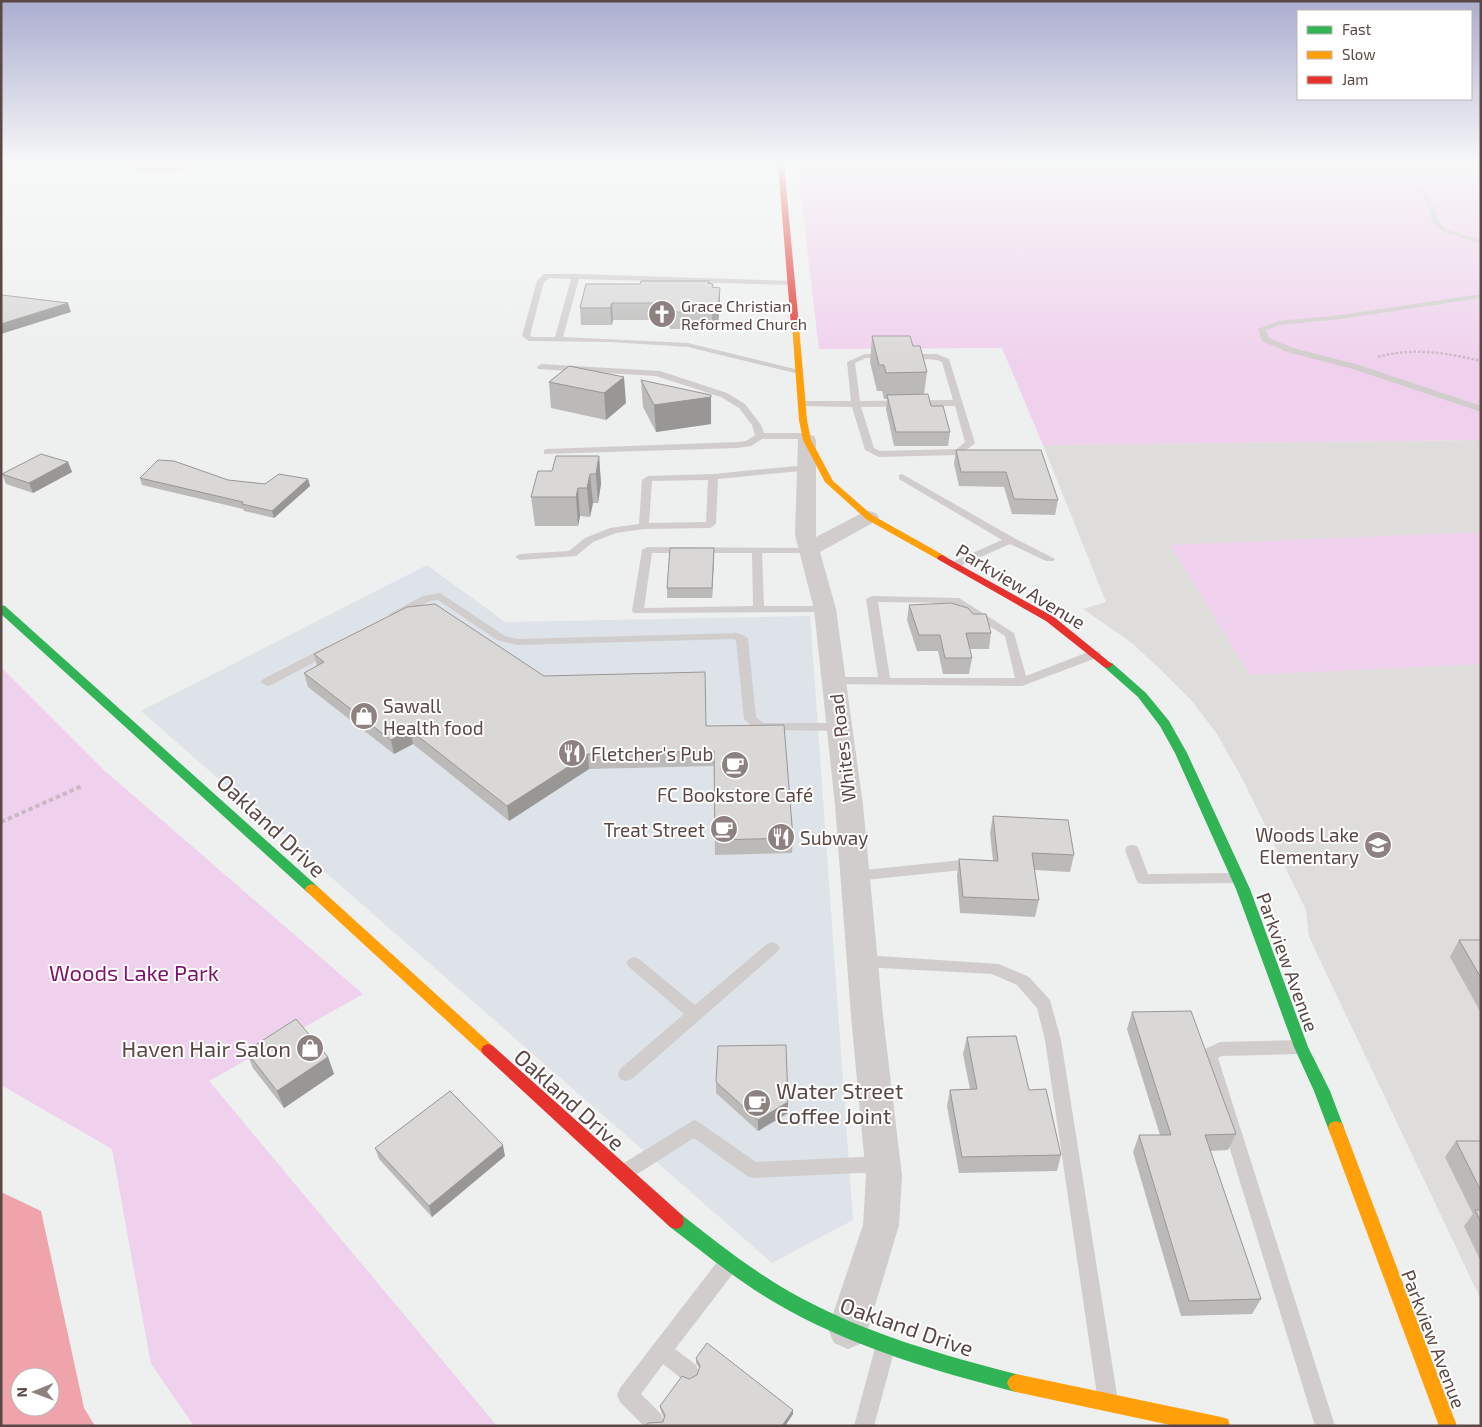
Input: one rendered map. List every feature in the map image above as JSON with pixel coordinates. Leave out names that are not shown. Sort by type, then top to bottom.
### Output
[{"type":"street","name":"Whites Road","points":[[787,231],[806,438],[805,535],[825,609],[840,727],[883,1164],[884,1184],[881,1225],[848,1329]]},
{"type":"street","name":"Parkview Avenue","points":[[806,438],[830,482],[869,518],[1050,619],[1095,654],[1142,695],[1165,724],[1181,753],[1237,878],[1302,1047],[1322,1091],[1448,1426]]},
{"type":"street","points":[[808,550],[869,518]]},
{"type":"street","name":"Oakland Drive","points":[[1,608],[148,739],[667,1214],[743,1274],[778,1295],[886,1345],[991,1376],[1108,1403],[1163,1420],[1221,1426]]},
{"type":"lane","points":[[1445,231],[1481,242]]},
{"type":"lane","points":[[558,340],[576,276]]},
{"type":"lane","points":[[792,283],[669,281],[576,276],[544,277],[526,336],[532,340],[610,340],[688,345],[799,371]]},
{"type":"lane","points":[[1481,296],[1341,317],[1278,323],[1262,330],[1265,339],[1290,350],[1356,367],[1481,409]]},
{"type":"lane","points":[[865,356],[937,356],[944,358],[970,444],[959,452],[879,454],[870,450],[856,404],[851,362],[865,356]]},
{"type":"lane","points":[[541,367],[657,373],[724,395],[742,406],[756,425],[760,436]]},
{"type":"lane","points":[[802,404],[959,403]]},
{"type":"lane","points":[[547,452],[738,445],[748,444],[760,436],[806,438]]},
{"type":"lane","points":[[644,526],[647,480],[713,477],[807,468]]},
{"type":"lane","points":[[520,557],[572,554],[589,540],[614,530],[644,526],[706,526],[711,524],[713,477]]},
{"type":"lane","points":[[902,477],[1010,540],[1050,559]]},
{"type":"lane","points":[[954,565],[1010,540]]},
{"type":"lane","points":[[808,550],[647,550],[638,611],[825,609]]},
{"type":"lane","points":[[757,550],[759,610]]},
{"type":"lane","points":[[385,620],[426,598],[440,596],[501,638],[517,642],[734,635],[742,638],[750,719],[760,728],[840,727]]},
{"type":"lane","points":[[884,681],[872,600],[955,600],[1010,635],[1022,682]]},
{"type":"lane","points":[[267,682],[343,642]]},
{"type":"lane","points":[[834,681],[1022,682],[1095,654]]},
{"type":"lane","points":[[1132,850],[1143,879],[1237,878]]},
{"type":"lane","points":[[855,876],[962,865]]},
{"type":"lane","points":[[626,1074],[772,948]]},
{"type":"lane","points":[[863,961],[994,968],[1023,981],[1044,1005],[1053,1040],[1108,1403]]},
{"type":"lane","points":[[634,963],[695,1014]]},
{"type":"lane","points":[[1302,1047],[1220,1048],[1209,1055],[1325,1426]]},
{"type":"lane","points":[[623,1174],[694,1128],[753,1170],[883,1164]]},
{"type":"lane","points":[[654,1421],[627,1395],[729,1262]]},
{"type":"lane","points":[[864,1426],[886,1345]]},
{"type":"lane","points":[[661,1350],[689,1372]]},
{"type":"path","points":[[1356,367],[1383,355],[1413,352],[1449,354],[1481,361]]},
{"type":"path","points":[[1,822],[82,786]]},
{"type":"shaded area","name":"Woods Lake Elementary","points":[[1481,440],[1481,1300],[1309,937],[1306,910],[1243,780],[1217,734],[1192,701],[1161,670],[1132,643],[1083,609],[1106,602],[1043,445]]},
{"type":"shaded area","points":[[427,565],[505,622],[810,616],[853,1220],[772,1263],[141,711]]},
{"type":"shaded area","points":[[1,1192],[41,1211],[84,1408],[95,1426],[1,1426]]},
{"type":"green space","points":[[805,231],[1481,231],[1481,440],[1043,445],[1002,348],[819,349]]},
{"type":"green space","points":[[1478,532],[1481,535],[1481,664],[1250,675],[1170,545]]},
{"type":"green space","name":"Woods Lake Park","points":[[1,667],[105,771],[363,994],[209,1081],[497,1426],[194,1426],[151,1364],[112,1149],[1,1085]]},
{"type":"building","points":[[641,281],[709,281],[708,283],[713,284],[712,287],[720,288],[718,307],[713,308],[712,312],[669,312],[670,307],[656,307],[656,303],[612,303],[610,308],[580,308],[586,284],[640,284]]},
{"type":"building","points":[[2,295],[68,303],[1,324]]},
{"type":"building","points":[[872,336],[910,336],[913,346],[920,346],[927,372],[886,373],[884,365],[879,365]]},
{"type":"building","points":[[569,366],[624,377],[604,393],[549,382]]},
{"type":"building","points":[[641,380],[711,395],[711,397],[654,405]]},
{"type":"building","points":[[928,394],[931,406],[943,406],[950,432],[896,432],[887,395]]},
{"type":"building","points":[[956,450],[1041,450],[1058,500],[1014,499],[1006,472],[961,472]]},
{"type":"building","points":[[41,454],[68,462],[29,483],[2,474]]},
{"type":"building","points":[[556,456],[599,456],[596,474],[590,474],[587,488],[578,488],[576,497],[531,497],[538,471],[552,471]]},
{"type":"building","points":[[158,460],[174,461],[228,480],[265,484],[279,474],[308,479],[272,511],[242,504],[243,502],[140,478]]},
{"type":"building","points":[[670,548],[714,548],[712,588],[667,588]]},
{"type":"building","points":[[951,603],[968,608],[973,614],[986,614],[991,633],[966,633],[972,658],[945,658],[940,635],[919,635],[909,605]]},
{"type":"building","points":[[435,604],[544,676],[705,672],[706,726],[784,725],[793,838],[715,840],[714,751],[588,754],[507,806],[410,730],[391,740],[304,673],[324,662],[314,654],[407,607]]},
{"type":"building","points":[[993,816],[1068,820],[1074,855],[1032,853],[1039,900],[963,897],[959,859],[998,861]]},
{"type":"building","points":[[1459,940],[1481,940],[1481,978]]},
{"type":"building","points":[[1191,1011],[1236,1134],[1205,1135],[1261,1299],[1189,1301],[1139,1135],[1171,1135],[1132,1012]]},
{"type":"building","points":[[296,1019],[328,1057],[277,1091],[246,1051]]},
{"type":"building","points":[[1016,1036],[1029,1090],[1046,1089],[1061,1155],[962,1157],[950,1090],[977,1089],[967,1037]]},
{"type":"building","name":"Water Street Coffee Joint","points":[[786,1045],[788,1102],[758,1120],[716,1082],[718,1046]]},
{"type":"building","points":[[450,1091],[503,1145],[429,1206],[375,1148]]},
{"type":"building","points":[[1456,1141],[1481,1141],[1481,1191]]},
{"type":"building","points":[[1475,1210],[1481,1210],[1481,1222]]},
{"type":"building","points":[[707,1343],[793,1410],[782,1426],[646,1426],[648,1423],[663,1422],[665,1415],[660,1406],[682,1376],[689,1379],[697,1375],[700,1366],[696,1358]]},
{"type":"traffic: fast","points":[[1,608],[312,889]]},
{"type":"traffic: fast","points":[[1108,665],[1142,695],[1165,724],[1181,753],[1243,889],[1301,1047],[1322,1091],[1336,1128]]},
{"type":"traffic: fast","points":[[676,1221],[748,1276],[794,1304],[820,1317],[902,1350],[1016,1383]]},
{"type":"traffic: slow","points":[[795,326],[803,420],[807,440],[829,482],[869,517],[942,558]]},
{"type":"traffic: slow","points":[[312,889],[488,1050]]},
{"type":"traffic: slow","points":[[1336,1128],[1448,1426]]},
{"type":"traffic: slow","points":[[1016,1383],[1221,1426]]},
{"type":"traffic: jam","points":[[787,231],[795,326]]},
{"type":"traffic: jam","points":[[942,558],[1050,619],[1108,665]]},
{"type":"traffic: jam","points":[[488,1050],[676,1221]]},
{"type":"place","name":"Grace Christian Reformed Church","points":[[662,314]]},
{"type":"place","name":"Sawall Health food","points":[[364,716]]},
{"type":"place","name":"Fletcher's Pub","points":[[572,753]]},
{"type":"place","name":"FC Bookstore Café","points":[[735,765]]},
{"type":"place","name":"Treat Street","points":[[724,829]]},
{"type":"place","name":"Subway","points":[[781,837]]},
{"type":"place","name":"Woods Lake Elementary","points":[[1378,845]]},
{"type":"place","name":"Haven Hair Salon","points":[[310,1048]]},
{"type":"place","name":"Water Street Coffee Joint","points":[[757,1103]]}]
